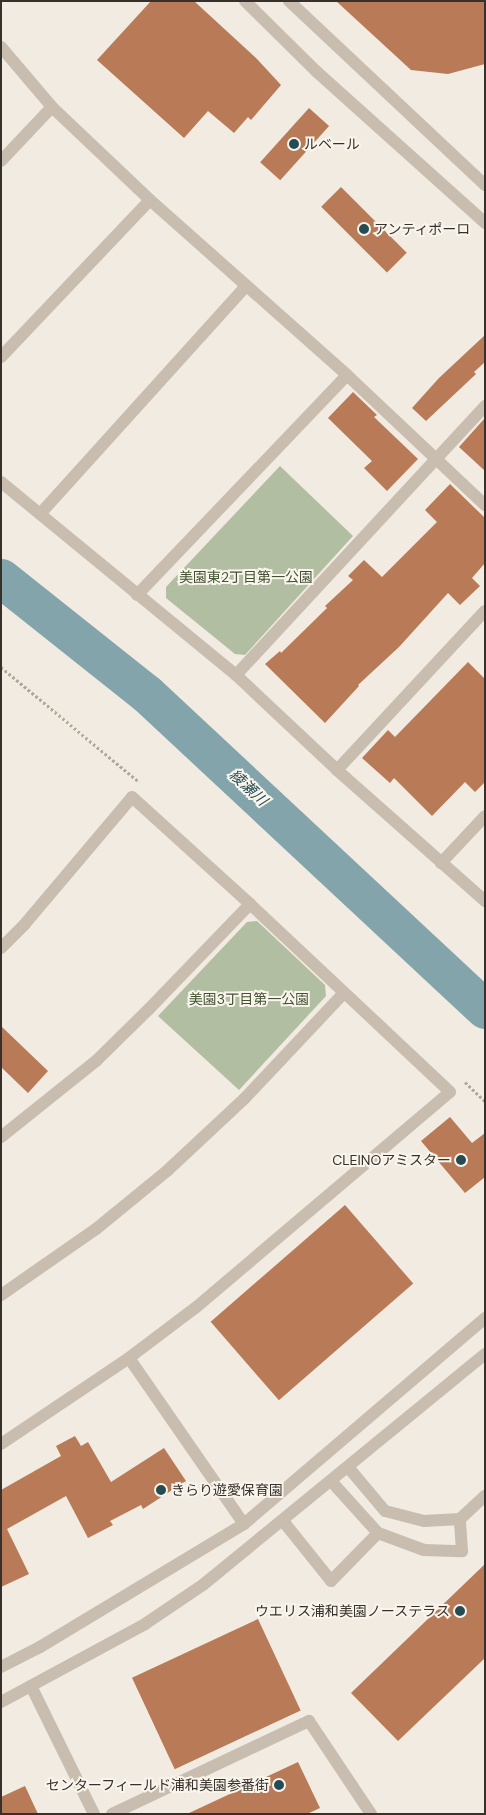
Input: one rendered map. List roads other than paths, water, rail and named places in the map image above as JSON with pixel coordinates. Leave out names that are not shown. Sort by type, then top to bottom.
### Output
[{"type":"street","points":[[245,1],[318,72],[485,223]]},
{"type":"street","points":[[289,1],[485,185]]},
{"type":"street","points":[[1,47],[52,107],[150,200],[347,375],[485,505]]},
{"type":"street","points":[[1,161],[52,107]]},
{"type":"street","points":[[1,356],[150,200]]},
{"type":"street","points":[[40,514],[245,286]]},
{"type":"street","points":[[138,595],[347,375]]},
{"type":"street","points":[[236,675],[485,406]]},
{"type":"street","points":[[1,482],[236,675],[337,770],[485,901]]},
{"type":"street","points":[[337,770],[485,610]]},
{"type":"street","points":[[1,948],[24,925],[132,797],[250,904],[450,1092],[195,1308],[129,1358],[1,1444]]},
{"type":"street","points":[[441,863],[485,816]]},
{"type":"street","points":[[1,1137],[96,1060],[149,1009],[250,904]]},
{"type":"street","points":[[1,1295],[96,1230],[168,1170],[244,1098],[344,993]]},
{"type":"street","points":[[1,1667],[40,1647],[244,1524],[485,1318]]},
{"type":"street","points":[[1,1702],[145,1624],[204,1584],[485,1354]]},
{"type":"street","points":[[129,1358],[244,1524]]},
{"type":"street","points":[[348,1467],[385,1512],[424,1522],[460,1519],[485,1496]]},
{"type":"street","points":[[331,1481],[378,1533],[424,1550],[462,1551],[460,1519]]},
{"type":"street","points":[[283,1521],[331,1581],[378,1533]]},
{"type":"street","points":[[31,1686],[94,1814]]},
{"type":"street","points":[[112,1814],[309,1721],[371,1814]]},
{"type":"waterway","name":"綾瀬川","points":[[1,578],[147,694],[485,1009]]},
{"type":"place","name":"ルベール","points":[[294,144]]},
{"type":"place","name":"アンティポーロ","points":[[364,229]]},
{"type":"place","name":"CLEINOアミスター","points":[[461,1160]]},
{"type":"place","name":"きらり遊愛保育園","points":[[161,1490]]},
{"type":"place","name":"ウエリス浦和美園ノーステラス","points":[[460,1611]]},
{"type":"place","name":"センターフィールド浦和美園参番街","points":[[279,1785]]},
{"type":"park label","name":"美園東2丁目第一公園","points":[[246,577]]},
{"type":"park label","name":"美園3丁目第一公園","points":[[249,999]]}]
